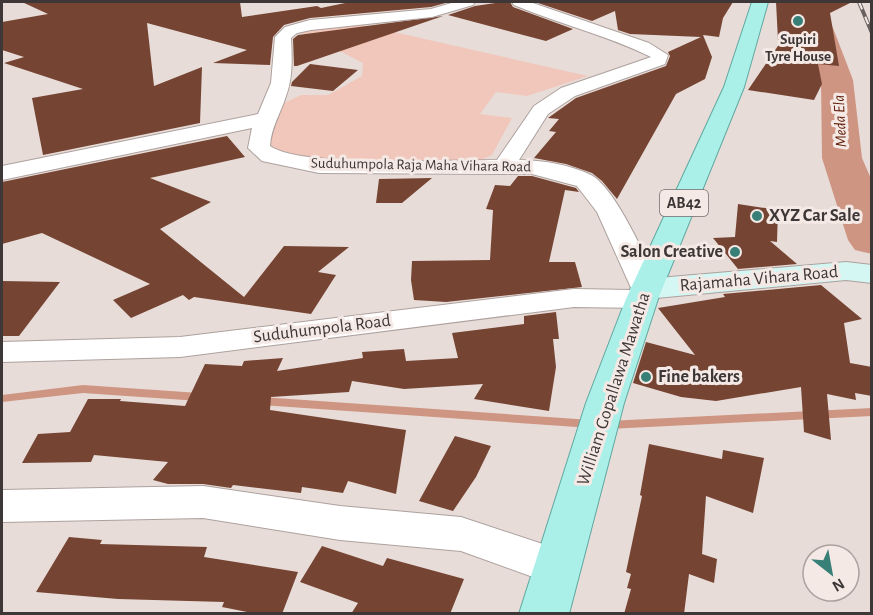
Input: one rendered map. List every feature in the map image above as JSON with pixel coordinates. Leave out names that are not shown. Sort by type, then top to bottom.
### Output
[{"type":"main road","name":"William Gopallawa Mawatha","points":[[544,614],[605,403],[644,294],[734,87],[760,2]]},
{"type":"street","points":[[377,2],[406,17]]},
{"type":"street","name":"Suduhumpola Raja Maha Vihara Road","points":[[468,2],[432,14],[310,25],[291,30],[283,37],[285,69],[276,99],[260,131],[260,148],[270,156],[319,166],[504,166],[542,169],[585,181],[609,210],[644,294]]},
{"type":"street","points":[[504,166],[541,110],[568,92],[659,60],[660,56],[642,45],[543,13],[519,2]]},
{"type":"street","points":[[2,173],[265,119]]},
{"type":"street","name":"Rajamaha Vihara Road","points":[[644,294],[865,273]]},
{"type":"street","name":"Suduhumpola Road","points":[[2,352],[180,347],[574,298],[644,294]]},
{"type":"street","points":[[2,506],[203,502],[340,523],[461,534],[560,560]]},
{"type":"shaded area","points":[[354,23],[588,76],[527,96],[496,92],[480,114],[512,118],[492,155],[481,160],[299,160],[261,142],[282,104],[301,95],[328,95],[362,76],[363,63],[309,35],[294,32]]},
{"type":"building","points":[[22,2],[240,2],[242,17],[317,6],[321,8],[350,2],[449,2],[431,7],[310,18],[284,25],[273,37],[270,65],[213,63],[247,50],[147,23],[154,86],[202,67],[200,123],[43,155],[32,98],[83,89],[4,63],[24,57],[2,50],[2,22],[48,14]]},
{"type":"building","points":[[510,2],[513,7],[573,29],[546,41],[448,15],[475,6]]},
{"type":"building","points":[[535,2],[733,2],[723,18],[719,37],[703,35],[712,57],[705,79],[676,94],[617,199],[592,173],[566,164],[534,158],[556,132],[549,131],[559,119],[548,118],[576,98],[666,66],[670,56],[668,52],[701,37],[630,34],[618,30],[615,11],[592,21]]},
{"type":"building","points":[[776,2],[852,2],[830,13],[839,66],[818,64],[822,84],[814,100],[748,90],[784,37],[778,40]]},
{"type":"building","points":[[443,16],[294,66],[293,39],[298,35]]},
{"type":"building","points":[[310,64],[358,70],[333,91],[291,86],[292,82]]},
{"type":"building","points":[[227,136],[245,157],[150,178],[211,202],[160,229],[244,297],[284,246],[349,247],[318,272],[336,275],[311,314],[194,297],[189,300],[183,295],[131,318],[113,300],[150,284],[42,233],[2,244],[2,182]]},
{"type":"building","points":[[518,176],[532,176],[576,188],[579,192],[565,190],[549,262],[575,262],[582,287],[446,302],[414,300],[411,280],[412,261],[490,260],[493,210],[486,209],[495,185],[510,186]]},
{"type":"building","points":[[432,178],[402,203],[376,203],[379,179]]},
{"type":"building","points":[[738,204],[778,210],[777,242],[770,241],[797,264],[738,269],[713,238],[735,237]]},
{"type":"building","points":[[2,281],[60,282],[19,336],[2,336]]},
{"type":"building","points":[[821,285],[862,319],[844,323],[850,363],[872,367],[872,396],[855,393],[856,400],[827,394],[831,440],[804,432],[801,387],[716,401],[681,397],[633,383],[646,342],[695,355],[658,308],[725,297],[723,294]]},
{"type":"building","points":[[556,312],[559,339],[553,339],[556,367],[549,411],[474,399],[483,384],[404,389],[352,381],[349,392],[271,397],[270,410],[406,430],[396,494],[348,481],[343,493],[302,487],[301,493],[233,485],[231,488],[203,484],[168,484],[153,480],[168,462],[94,455],[91,462],[22,463],[38,434],[70,432],[88,399],[121,399],[120,401],[185,406],[205,364],[242,366],[244,361],[283,358],[277,371],[363,358],[362,352],[404,349],[406,361],[458,358],[452,333],[524,324],[524,316]]},
{"type":"building","points":[[455,436],[491,446],[476,477],[453,511],[419,501]]},
{"type":"building","points":[[649,444],[722,459],[723,450],[764,458],[753,513],[706,496],[702,554],[717,559],[714,583],[689,574],[684,614],[624,614],[631,589],[627,588],[631,574],[626,572],[642,496],[640,495]]},
{"type":"building","points":[[69,537],[102,540],[100,544],[207,547],[204,557],[298,572],[282,614],[257,614],[222,607],[224,602],[118,599],[36,592]]},
{"type":"building","points":[[322,546],[383,566],[387,558],[464,579],[450,614],[351,614],[358,603],[300,582]]},
{"type":"waterway","name":"Meda Ela","points":[[811,2],[837,80],[842,158],[872,240]]},
{"type":"waterway","points":[[2,399],[83,389],[199,397]]},
{"type":"waterway","points":[[261,401],[591,424]]},
{"type":"waterway","points":[[608,425],[872,412]]},
{"type":"railway","points":[[859,2],[872,33]]},
{"type":"place","name":"Supiri Tyre House","points":[[798,21]]},
{"type":"place","name":"XYZ Car Sale","points":[[757,216]]},
{"type":"place","name":"Salon Creative","points":[[735,252]]},
{"type":"place","name":"Fine bakers","points":[[646,377]]}]
